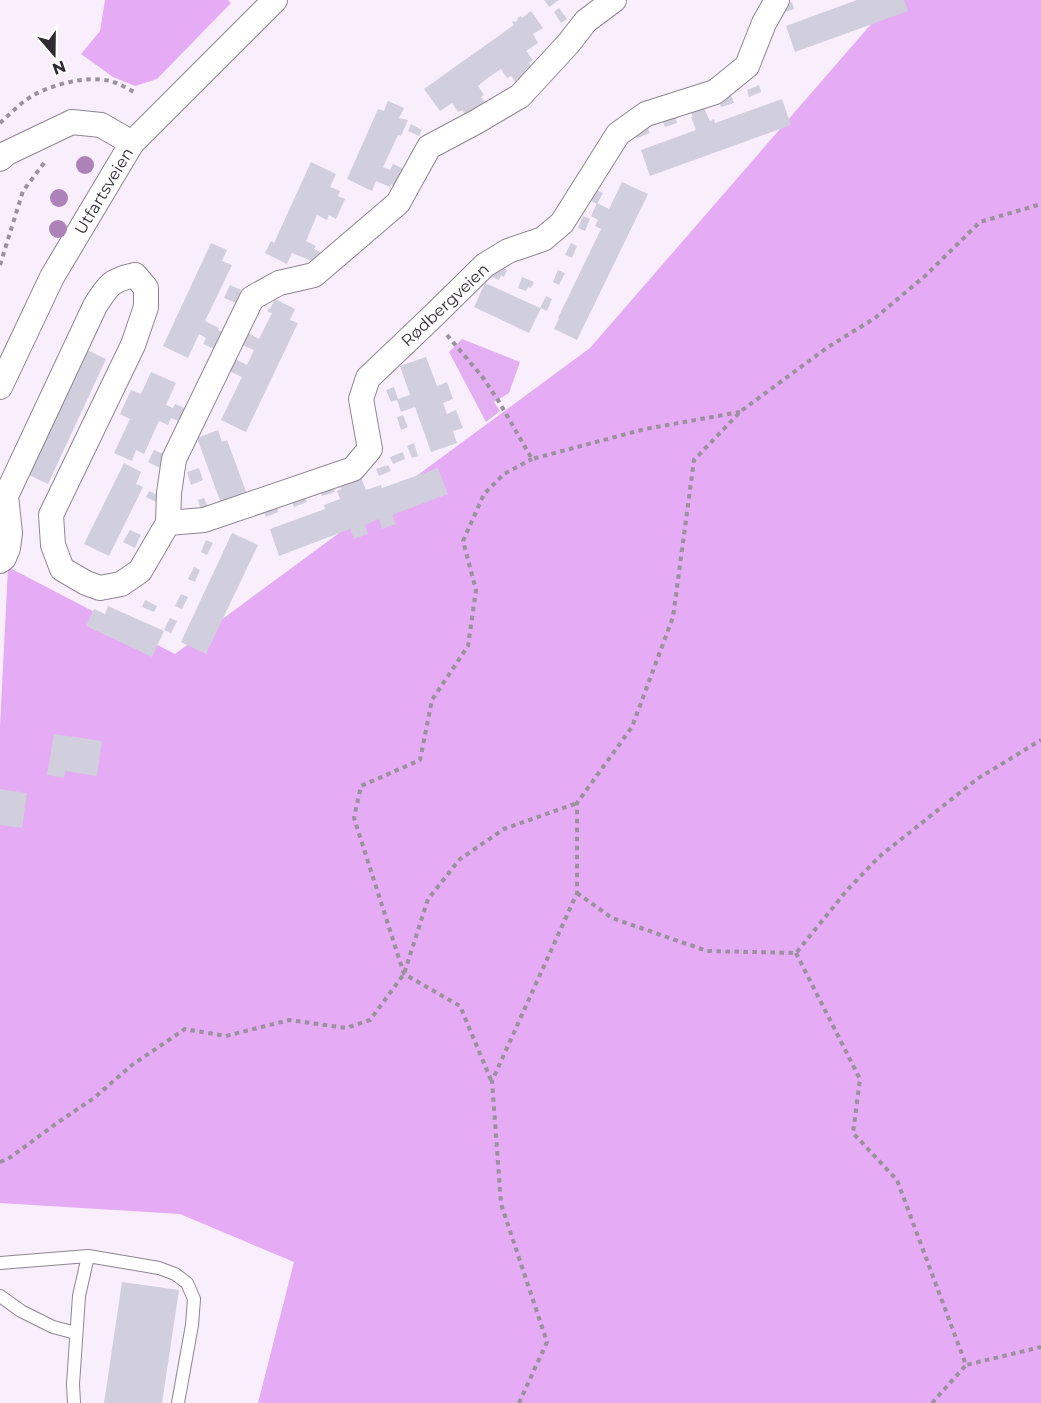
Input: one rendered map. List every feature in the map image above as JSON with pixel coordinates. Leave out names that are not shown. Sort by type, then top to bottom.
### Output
[{"type":"street","name":"Utfartsveien","points":[[0,387],[52,277],[132,142],[275,0]]},
{"type":"street","points":[[0,561],[4,558],[8,548],[10,533],[6,496],[95,306],[106,288],[119,279],[135,275],[146,288],[146,307],[133,345],[51,515],[53,545],[62,569],[100,588],[121,584],[140,571],[168,523],[168,493],[174,459],[252,298],[279,283],[314,275],[398,203],[429,147],[520,96],[586,21],[614,0]]},
{"type":"street","name":"Rødbergveien","points":[[168,523],[204,520],[353,469],[370,449],[361,399],[368,378],[485,265],[508,251],[543,239],[562,223],[618,134],[646,114],[715,92],[747,66],[764,23],[777,0]]},
{"type":"street","points":[[0,159],[7,153],[72,122],[101,125],[132,142]]},
{"type":"lane","points":[[0,1263],[88,1256],[159,1268],[175,1274],[187,1283],[194,1299],[192,1325],[178,1403]]},
{"type":"lane","points":[[74,1403],[79,1296],[88,1256]]},
{"type":"lane","points":[[0,1296],[21,1311],[53,1328],[76,1333]]},
{"type":"path","points":[[0,123],[29,98],[70,82],[88,79],[110,81],[136,93]]},
{"type":"path","points":[[0,265],[23,191],[49,157]]},
{"type":"path","points":[[0,1162],[8,1159],[94,1098],[132,1065],[185,1029],[226,1036],[289,1020],[346,1028],[370,1020],[404,974],[428,899],[460,859],[504,829],[577,803],[632,727],[673,617],[694,460],[741,411],[828,347],[875,318],[925,276],[980,222],[1041,204]]},
{"type":"path","points":[[431,318],[481,375],[532,459]]},
{"type":"path","points":[[519,1403],[546,1342],[501,1204],[492,1081],[460,1006],[404,974],[354,818],[361,786],[420,760],[432,700],[468,646],[476,590],[463,541],[484,494],[504,474],[532,459],[645,429],[741,411]]},
{"type":"path","points":[[796,953],[848,889],[880,856],[977,779],[1041,740]]},
{"type":"path","points":[[492,1081],[577,893],[577,803]]},
{"type":"path","points":[[577,893],[612,918],[707,951],[796,953]]},
{"type":"path","points":[[796,953],[860,1079],[853,1132],[897,1180],[966,1365]]},
{"type":"path","points":[[932,1403],[966,1365],[1041,1347]]},
{"type":"shaded area","points":[[105,0],[228,0],[231,3],[157,79],[135,86],[113,77],[81,54],[100,31]]},
{"type":"shaded area","points":[[892,0],[1041,0],[1041,1403],[258,1403],[294,1262],[180,1214],[0,1203],[0,726],[8,567],[175,654],[590,348]]},
{"type":"shaded area","points":[[462,339],[520,362],[509,393],[494,402],[500,411],[486,422],[449,352]]},
{"type":"building","points":[[544,0],[559,0],[549,7]]},
{"type":"building","points":[[857,0],[904,0],[908,11],[795,52],[786,26]]},
{"type":"building","points":[[792,2],[794,9],[782,13],[780,6]]},
{"type":"building","points":[[559,8],[567,19],[561,23],[554,12]]},
{"type":"building","points":[[531,11],[543,28],[533,34],[538,43],[526,51],[533,60],[529,63],[534,70],[516,83],[511,76],[507,78],[501,69],[489,77],[478,86],[484,95],[481,97],[486,103],[467,116],[462,110],[458,112],[452,103],[440,111],[424,89],[514,25],[512,22],[518,20],[517,18],[521,16],[522,18]]},
{"type":"building","points":[[759,85],[761,92],[749,97],[747,90]]},
{"type":"building","points":[[731,95],[734,103],[721,107],[718,100]]},
{"type":"building","points":[[782,99],[791,125],[650,176],[641,150],[696,130],[690,110],[703,106],[710,121],[714,119],[715,123]]},
{"type":"building","points":[[388,101],[404,108],[399,118],[408,120],[383,167],[390,170],[393,164],[404,169],[396,187],[376,181],[372,191],[347,179],[378,109],[384,111]]},
{"type":"building","points":[[675,116],[677,123],[665,127],[662,120]]},
{"type":"building","points":[[411,124],[422,130],[419,136],[408,131]]},
{"type":"building","points":[[647,126],[650,133],[637,138],[634,131]]},
{"type":"building","points":[[311,162],[336,174],[330,187],[340,191],[338,196],[345,199],[336,219],[329,215],[327,220],[317,215],[306,241],[316,246],[314,249],[321,253],[317,263],[292,253],[287,264],[265,253],[271,241],[274,243]]},
{"type":"building","points":[[622,182],[648,194],[577,340],[554,329],[601,229],[595,226],[598,220],[591,216],[597,203],[609,209]]},
{"type":"building","points":[[596,190],[603,193],[597,204],[591,201]]},
{"type":"building","points":[[583,216],[590,219],[585,231],[578,228]]},
{"type":"building","points":[[211,243],[227,250],[222,261],[232,265],[205,321],[223,332],[214,349],[203,344],[206,338],[199,334],[188,358],[163,346]]},
{"type":"building","points":[[571,243],[577,246],[572,258],[565,255]]},
{"type":"building","points":[[495,264],[507,270],[504,277],[501,275],[499,280],[490,276]]},
{"type":"building","points":[[558,270],[565,273],[559,285],[553,282]]},
{"type":"building","points":[[522,277],[534,282],[526,291],[518,288]]},
{"type":"building","points":[[485,283],[540,308],[546,296],[552,299],[547,311],[541,308],[529,333],[474,307]]},
{"type":"building","points":[[230,285],[241,290],[236,303],[224,298]]},
{"type":"building","points":[[275,299],[295,309],[290,320],[298,323],[246,432],[221,420],[242,377],[227,370],[235,359],[247,365],[254,350],[242,345],[248,333],[259,339],[272,313],[267,311]]},
{"type":"building","points":[[85,349],[106,359],[48,484],[27,474]]},
{"type":"building","points":[[426,357],[437,386],[447,382],[453,399],[443,403],[447,414],[456,410],[463,428],[453,431],[457,443],[431,452],[415,407],[401,412],[397,400],[391,402],[386,390],[394,387],[398,399],[410,395],[400,366]]},
{"type":"building","points":[[151,372],[176,383],[166,405],[173,408],[175,404],[187,409],[181,422],[171,418],[168,425],[159,421],[144,454],[136,450],[132,461],[114,453],[130,419],[120,414],[131,390],[141,394]]},
{"type":"building","points":[[403,415],[408,427],[401,430],[397,417]]},
{"type":"building","points":[[218,430],[222,442],[227,440],[248,497],[222,506],[197,438]]},
{"type":"building","points":[[414,443],[418,456],[412,458],[407,446]]},
{"type":"building","points":[[154,450],[166,455],[160,468],[148,462]]},
{"type":"building","points":[[403,452],[405,459],[393,464],[390,457]]},
{"type":"building","points":[[124,463],[141,472],[136,484],[143,487],[109,556],[84,544]]},
{"type":"building","points":[[388,465],[391,471],[379,476],[376,469]]},
{"type":"building","points":[[199,468],[203,480],[191,485],[187,472]]},
{"type":"building","points":[[438,468],[448,494],[392,515],[396,524],[382,529],[379,519],[365,525],[368,534],[354,539],[350,529],[279,556],[270,529],[325,509],[324,505],[340,499],[337,491],[341,489],[339,482],[360,475],[366,490],[381,485],[382,488]]},
{"type":"building","points":[[332,485],[335,492],[322,496],[320,489]]},
{"type":"building","points":[[149,491],[161,497],[158,503],[146,497]]},
{"type":"building","points":[[304,495],[307,502],[294,507],[291,499]]},
{"type":"building","points":[[204,498],[209,510],[202,513],[198,500]]},
{"type":"building","points":[[276,505],[278,512],[266,517],[263,510]]},
{"type":"building","points":[[130,530],[141,535],[135,548],[123,542]]},
{"type":"building","points":[[232,533],[258,545],[206,654],[181,642]]},
{"type":"building","points":[[206,540],[213,543],[207,555],[201,552]]},
{"type":"building","points":[[194,567],[200,570],[195,582],[188,579]]},
{"type":"building","points":[[181,594],[188,597],[182,609],[175,606]]},
{"type":"building","points":[[145,600],[157,606],[154,612],[142,607]]},
{"type":"building","points":[[108,606],[164,631],[152,657],[86,626],[94,609],[105,614]]},
{"type":"building","points":[[170,618],[177,621],[171,633],[164,630]]},
{"type":"building","points":[[54,734],[102,741],[97,776],[65,771],[64,778],[47,775]]},
{"type":"building","points":[[0,789],[27,793],[22,828],[0,825]]},
{"type":"building","points":[[122,1282],[179,1290],[162,1403],[104,1403]]}]
